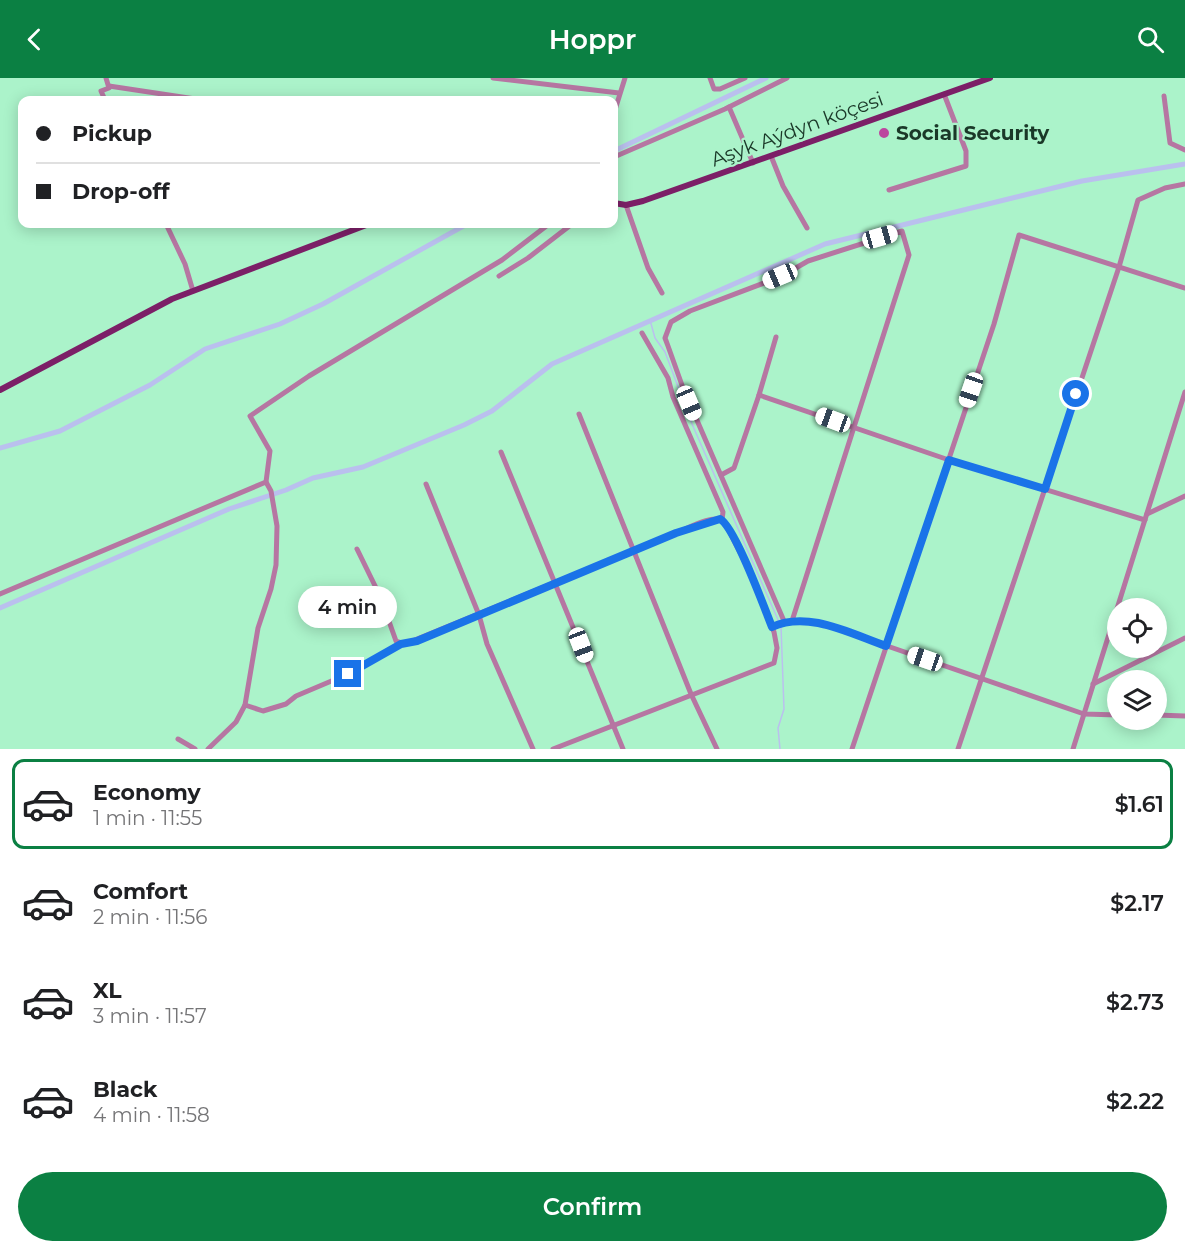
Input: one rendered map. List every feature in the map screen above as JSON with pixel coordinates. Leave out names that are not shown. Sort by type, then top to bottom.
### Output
[{"type":"main road","name":"Aşyk Aýdyn köçesi","points":[[618,204],[626,205],[753,163],[990,78]]},
{"type":"main road","points":[[0,390],[172,298],[352,228]]},
{"type":"street","points":[[106,78],[109,86]]},
{"type":"street","points":[[493,78],[619,93]]},
{"type":"street","points":[[618,97],[625,78]]},
{"type":"street","points":[[710,78],[714,88],[720,89],[745,78]]},
{"type":"street","points":[[618,155],[729,107],[788,78]]},
{"type":"street","points":[[103,96],[101,91],[108,89],[109,86]]},
{"type":"street","points":[[109,86],[175,96]]},
{"type":"street","points":[[889,190],[966,166],[966,151],[944,94]]},
{"type":"street","points":[[1164,96],[1170,143],[1185,150]]},
{"type":"street","points":[[729,107],[753,163]]},
{"type":"street","points":[[771,156],[783,186],[807,228]]},
{"type":"street","points":[[958,749],[1119,267],[1138,200],[1165,188],[1185,184]]},
{"type":"street","points":[[626,205],[648,268],[662,293]]},
{"type":"street","points":[[168,228],[185,264],[193,291]]},
{"type":"street","points":[[208,749],[230,729],[249,706],[258,628],[271,589],[277,557],[277,526],[271,494],[266,482],[271,459],[267,444],[250,416],[502,260],[544,228]]},
{"type":"street","points":[[499,276],[528,258],[567,228]]},
{"type":"street","points":[[784,622],[668,346],[666,333],[671,322],[690,311],[780,276],[808,261],[902,231],[909,255],[792,621]]},
{"type":"street","points":[[852,749],[994,324],[1019,235],[1185,288]]},
{"type":"street","points":[[553,749],[774,663],[777,648],[774,627],[748,568],[722,520],[723,512],[673,397],[668,378],[642,333]]},
{"type":"street","points":[[721,475],[734,468],[776,337]]},
{"type":"street","points":[[1073,749],[1185,392]]},
{"type":"street","points":[[759,395],[949,460],[1146,517],[1185,495]]},
{"type":"street","points":[[579,414],[691,694],[717,749]]},
{"type":"street","points":[[501,452],[623,749]]},
{"type":"street","points":[[0,594],[266,482]]},
{"type":"street","points":[[426,484],[479,615],[487,644],[533,749]]},
{"type":"street","points":[[249,706],[267,711],[286,704],[296,696],[348,674],[401,644],[417,641],[709,520],[722,520]]},
{"type":"street","points":[[357,549],[380,596],[396,641],[401,644]]},
{"type":"street","points":[[774,627],[784,622],[803,620],[835,628],[1084,714],[1107,715]]},
{"type":"street","points":[[1094,684],[1185,638]]},
{"type":"street","points":[[1167,715],[1185,716]]},
{"type":"street","points":[[178,739],[195,749]]},
{"type":"waterway","points":[[618,149],[766,78]]},
{"type":"waterway","points":[[0,608],[229,509],[286,490],[313,478],[363,467],[464,425],[492,411],[552,364],[825,244],[1082,181],[1185,164]]},
{"type":"waterway","points":[[0,448],[60,431],[150,385],[205,349],[280,324],[323,304],[460,228]]},
{"type":"waterway","points":[[650,320],[655,338],[665,352],[692,424],[779,622]]},
{"type":"waterway","points":[[780,749],[778,728],[784,709],[781,626]]},
{"type":"place","name":"Social Security","points":[[884,133]]},
{"type":"route","points":[[348,674],[396,649],[401,644],[417,641],[709,520],[720,519],[724,521],[748,568],[772,627],[784,621],[803,620],[835,628],[886,646],[949,460],[1045,489],[1076,394]]}]
